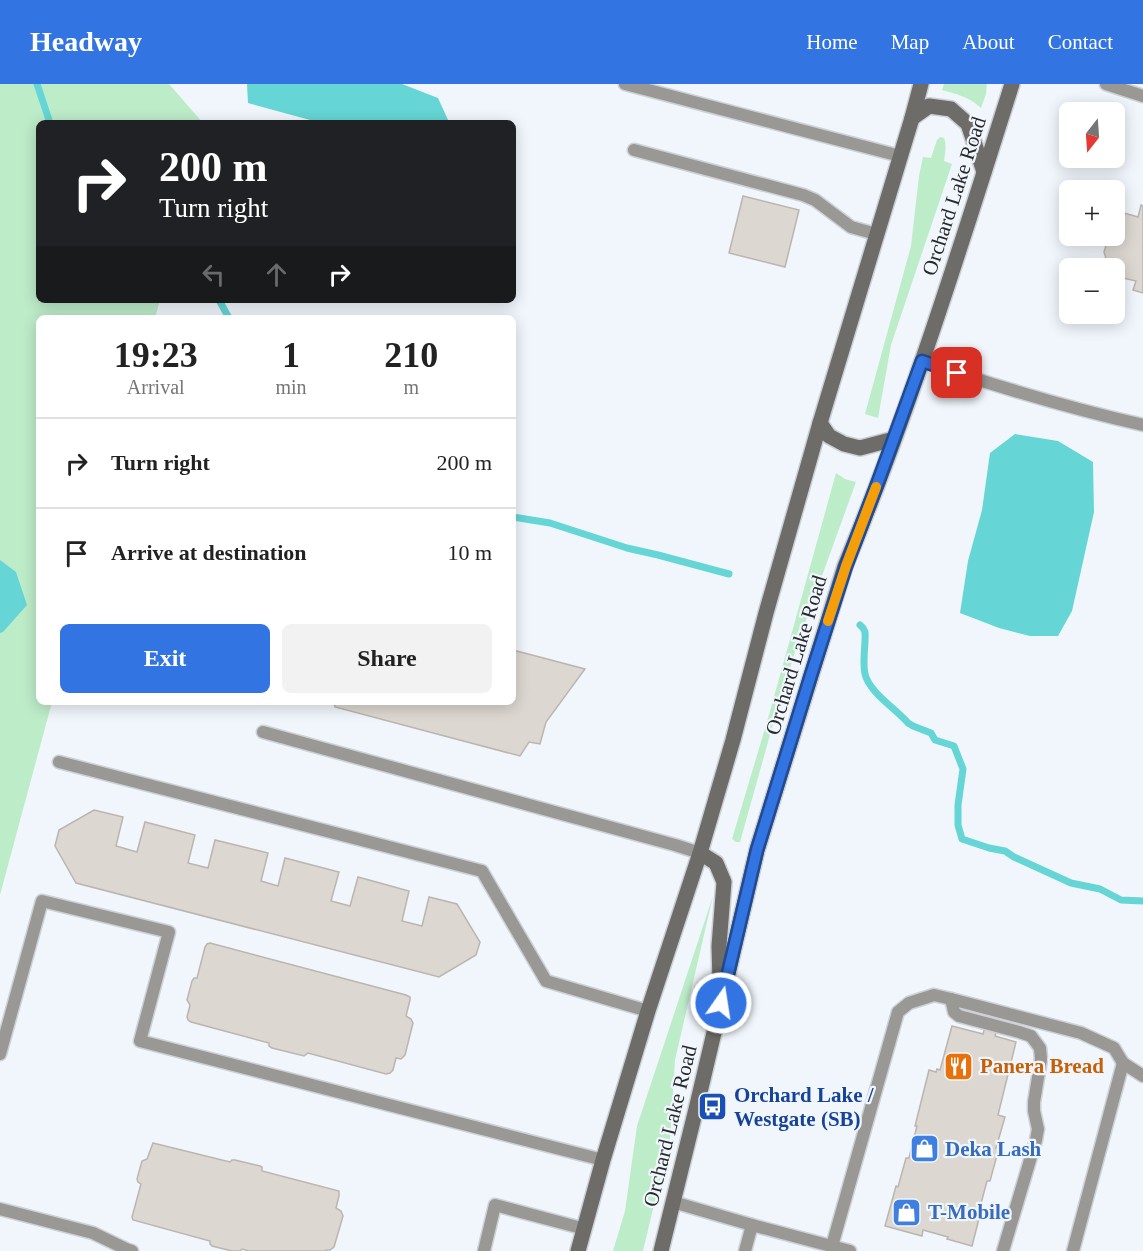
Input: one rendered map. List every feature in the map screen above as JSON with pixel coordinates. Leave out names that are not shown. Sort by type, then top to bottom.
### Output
[{"type":"main road","name":"Orchard Lake Road","points":[[578,1251],[648,1011],[700,853],[820,423],[921,84]]},
{"type":"main road","name":"Orchard Lake Road","points":[[661,1251],[760,838],[846,566],[922,361],[1012,84]]},
{"type":"main road","points":[[912,118],[929,106],[951,109],[968,124],[984,172]]},
{"type":"main road","points":[[820,423],[829,436],[844,444],[860,448],[894,439]]},
{"type":"main road","points":[[700,853],[716,863],[724,882],[719,946],[721,1003]]},
{"type":"lane","points":[[625,84],[900,156]]},
{"type":"lane","points":[[1106,84],[1143,96]]},
{"type":"lane","points":[[634,150],[803,195],[815,200],[851,227],[876,234]]},
{"type":"lane","points":[[922,361],[1026,396],[1087,413],[1143,425]]},
{"type":"lane","points":[[263,732],[700,853]]},
{"type":"lane","points":[[59,762],[482,871],[546,981],[648,1011]]},
{"type":"lane","points":[[0,1054],[42,901],[169,932],[140,1041],[603,1160]]},
{"type":"lane","points":[[832,1246],[898,1012],[909,1004],[934,994],[1081,1033],[1114,1048],[1123,1063],[1143,1076]]},
{"type":"lane","points":[[951,999],[954,1012],[958,1016],[1031,1036],[1040,1048],[1041,1059],[1034,1102],[1038,1129],[1004,1251]]},
{"type":"lane","points":[[1072,1251],[1123,1063]]},
{"type":"lane","points":[[673,1202],[850,1251]]},
{"type":"lane","points":[[484,1251],[495,1205],[585,1229]]},
{"type":"lane","points":[[0,1209],[93,1233],[132,1251]]},
{"type":"lane","points":[[745,1251],[752,1225]]},
{"type":"green space","points":[[0,84],[169,84],[200,120],[36,120],[36,303],[159,303],[156,315],[36,315],[36,705],[51,705],[0,895]]},
{"type":"green space","points":[[944,84],[987,84],[981,108],[967,99],[942,90]]},
{"type":"green space","points":[[940,137],[944,138],[946,150],[944,161],[952,164],[891,345],[878,418],[865,414],[911,246],[923,157],[931,158]]},
{"type":"green space","points":[[836,473],[856,482],[797,645],[740,842],[736,842],[732,839]]},
{"type":"green space","points":[[713,896],[675,1060],[670,1138],[643,1251],[613,1251],[625,1211],[637,1126]]},
{"type":"water","points":[[247,84],[402,84],[438,98],[448,120],[310,120],[248,103]]},
{"type":"water","points":[[1015,434],[1058,441],[1093,462],[1094,512],[1072,611],[1058,636],[1030,636],[999,628],[960,613],[968,561],[982,510],[990,453]]},
{"type":"water","points":[[0,560],[16,572],[27,605],[0,633]]},
{"type":"building","points":[[743,196],[799,210],[785,267],[729,253]]},
{"type":"building","points":[[1141,205],[1143,206],[1143,293],[1133,290],[1136,281],[1125,278],[1125,258],[1106,258],[1104,252],[1106,246],[1125,246],[1125,213],[1138,217]]},
{"type":"building","points":[[516,651],[585,669],[546,722],[540,744],[529,742],[520,756],[335,707],[335,705],[516,705]]},
{"type":"building","points":[[94,810],[123,817],[116,846],[137,852],[145,822],[195,835],[188,863],[208,868],[215,840],[268,853],[261,881],[278,886],[285,858],[339,872],[331,901],[350,906],[358,877],[409,891],[402,921],[422,926],[429,897],[457,904],[480,942],[476,955],[439,977],[76,883],[55,846],[59,830]]},
{"type":"building","points":[[210,943],[410,997],[406,1016],[413,1023],[405,1055],[401,1059],[396,1058],[393,1070],[386,1074],[308,1053],[304,1056],[272,1048],[269,1043],[191,1022],[187,1017],[190,1005],[187,1000],[192,981],[197,978],[205,947]]},
{"type":"building","points":[[952,1026],[983,1034],[985,1027],[997,1030],[995,1036],[1016,1042],[998,1115],[1005,1117],[996,1148],[999,1148],[990,1181],[987,1181],[972,1246],[923,1230],[922,1236],[885,1226],[896,1186],[898,1187],[906,1158],[909,1158],[929,1070],[936,1072],[937,1069],[940,1070]]},
{"type":"building","points":[[153,1143],[230,1162],[235,1160],[260,1166],[262,1171],[339,1191],[336,1208],[343,1216],[334,1247],[326,1251],[249,1251],[242,1249],[232,1251],[212,1246],[210,1241],[133,1220],[141,1184],[137,1179],[142,1161],[147,1159]]},
{"type":"waterway","points":[[37,84],[49,120]]},
{"type":"waterway","points":[[221,303],[227,315]]},
{"type":"waterway","points":[[516,517],[550,523],[627,548],[729,574]]},
{"type":"waterway","points":[[860,625],[865,632],[865,674],[872,687],[908,723],[931,733],[935,740],[954,746],[963,769],[958,805],[958,825],[962,839],[1005,851],[1071,883],[1100,889],[1121,900],[1143,901]]},
{"type":"slow traffic","points":[[828,621],[876,487]]},
{"type":"place","name":"Panera Bread","points":[[959,1066]]},
{"type":"place","name":"Orchard Lake / Westgate (SB)","points":[[713,1107]]},
{"type":"place","name":"Deka Lash","points":[[924,1149]]},
{"type":"place","name":"T-Mobile","points":[[907,1212]]},
{"type":"route","points":[[721,1003],[757,850],[846,566],[922,361],[957,373]]}]
